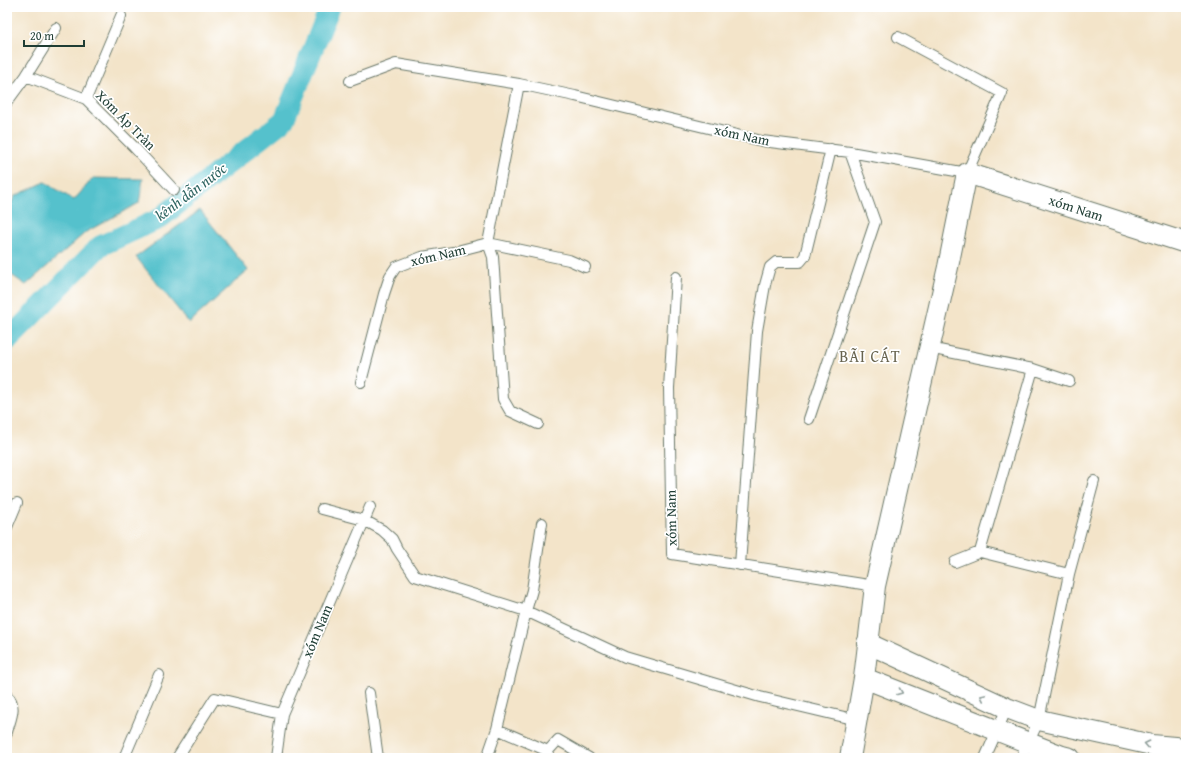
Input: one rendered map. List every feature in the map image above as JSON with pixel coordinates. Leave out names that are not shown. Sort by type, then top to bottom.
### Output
[{"type":"street","name":"xóm Nam","points":[[967,173],[1186,243]]},
{"type":"street","points":[[850,758],[864,678],[874,586],[948,267],[967,173]]},
{"type":"street","points":[[867,644],[1008,708],[1040,720],[1152,745],[1186,748]]},
{"type":"street","points":[[864,678],[998,730],[1024,750],[1070,758]]},
{"type":"lane","points":[[86,99],[121,16]]},
{"type":"lane","points":[[7,102],[26,76],[56,28]]},
{"type":"lane","points":[[898,38],[1002,93],[967,173]]},
{"type":"lane","name":"xóm Nam","points":[[350,81],[396,64],[519,84],[762,140],[850,152],[967,173]]},
{"type":"lane","name":"Xóm Áp Tràn","points":[[26,76],[86,99],[174,190]]},
{"type":"lane","points":[[519,84],[488,243],[493,257],[503,399],[510,411],[538,424]]},
{"type":"lane","points":[[740,565],[757,331],[765,285],[770,267],[776,262],[800,262],[805,256],[831,149]]},
{"type":"lane","points":[[809,419],[875,222],[850,152]]},
{"type":"lane","points":[[488,243],[569,260],[585,267]]},
{"type":"lane","name":"xóm Nam","points":[[360,382],[384,294],[390,276],[396,267],[422,257],[453,252],[488,243]]},
{"type":"lane","name":"xóm Nam","points":[[676,277],[668,388],[672,554],[874,586]]},
{"type":"lane","points":[[929,348],[1033,369],[1069,382]]},
{"type":"lane","points":[[980,552],[1033,369]]},
{"type":"lane","points":[[1024,750],[1040,720],[1069,574],[1094,481]]},
{"type":"lane","points":[[7,527],[17,502]]},
{"type":"lane","name":"xóm Nam","points":[[276,758],[282,714],[370,506]]},
{"type":"lane","points":[[322,509],[364,520],[382,530],[392,539],[397,549],[416,576],[526,611],[624,658],[760,697],[857,720]]},
{"type":"lane","points":[[487,758],[497,729],[532,590],[542,523]]},
{"type":"lane","points":[[955,562],[980,552],[1069,574]]},
{"type":"lane","points":[[124,758],[159,675]]},
{"type":"lane","points":[[370,693],[378,758]]},
{"type":"lane","points":[[7,696],[11,700],[13,708],[7,732]]},
{"type":"lane","points":[[176,758],[215,698],[282,714]]},
{"type":"lane","points":[[985,758],[1008,708]]},
{"type":"lane","points":[[497,729],[548,751],[558,740],[589,758]]},
{"type":"water","points":[[93,178],[143,179],[139,203],[86,232],[26,285],[7,272],[7,211],[15,196],[45,182],[74,200]]},
{"type":"water","points":[[200,210],[248,270],[189,323],[136,257]]},
{"type":"waterway","name":"kênh dẫn nước","points":[[7,341],[100,246],[159,219],[284,120],[330,7]]},
{"type":"district","name":"BÃI CÁT","points":[[870,356]]}]
